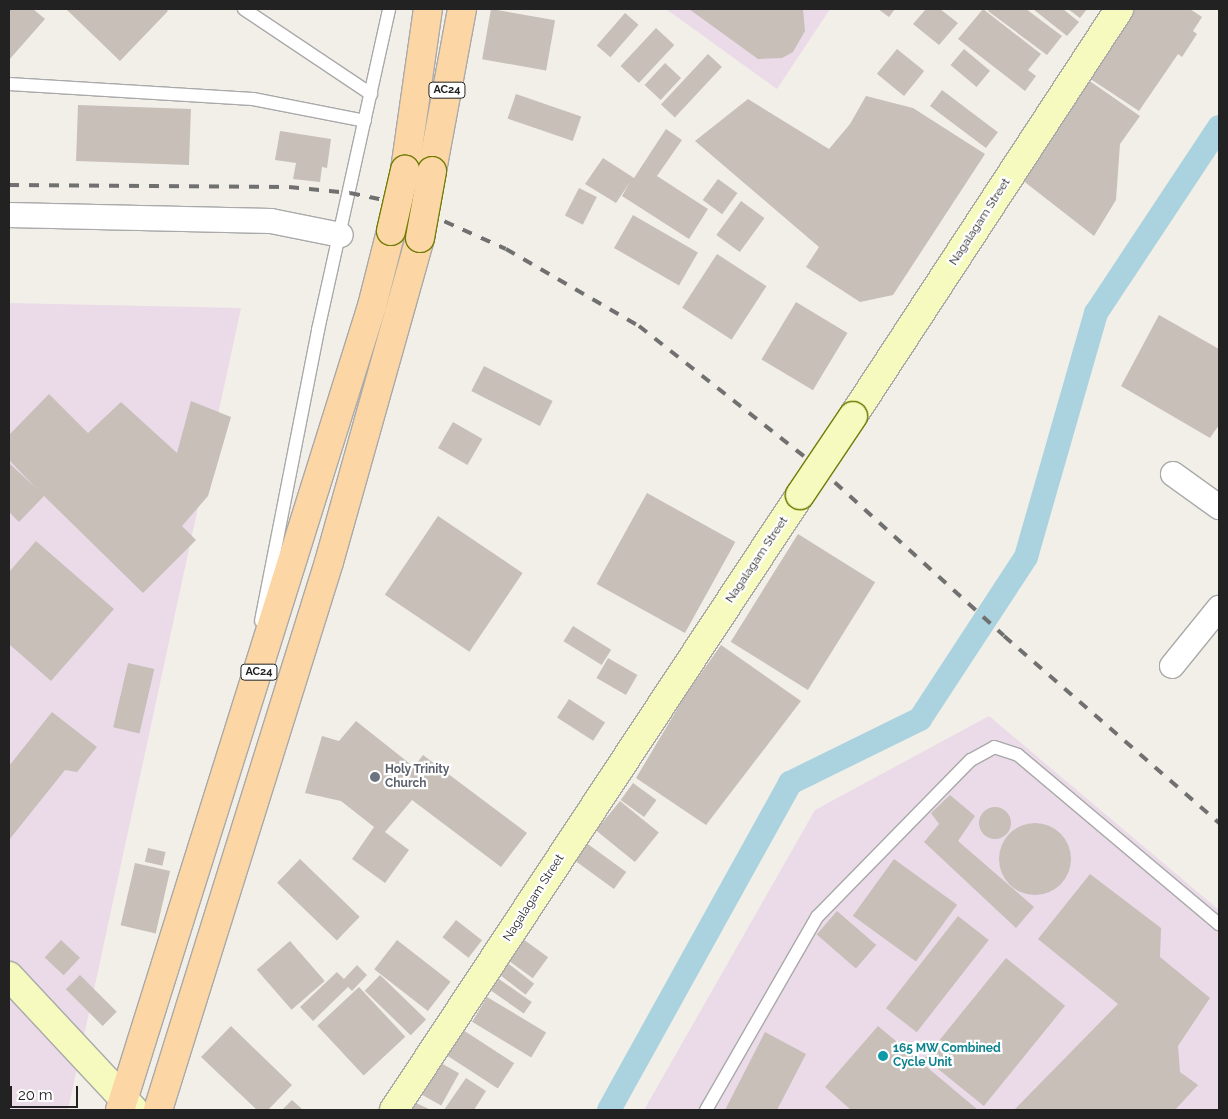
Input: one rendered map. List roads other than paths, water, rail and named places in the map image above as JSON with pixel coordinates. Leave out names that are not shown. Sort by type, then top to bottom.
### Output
[{"type":"main road","name":"AC24","points":[[126,1105],[372,306],[405,170],[428,9]]},
{"type":"main road","name":"AC24","points":[[158,1110],[329,562],[420,238],[462,9]]},
{"type":"main road","points":[[219,800],[252,809]]},
{"type":"street","name":"Nagalagam Street","points":[[394,1110],[853,416],[1119,9]]},
{"type":"street","points":[[9,215],[271,221],[341,235]]},
{"type":"street","points":[[1173,474],[1219,507]]},
{"type":"street","points":[[1172,666],[1219,608]]},
{"type":"street","points":[[9,976],[126,1105]]},
{"type":"lane","points":[[244,9],[371,94]]},
{"type":"lane","points":[[247,710],[283,499],[389,9]]},
{"type":"lane","points":[[9,84],[253,99],[366,121]]},
{"type":"lane","points":[[706,1110],[817,917],[970,760],[994,747],[1018,755],[1219,924]]},
{"type":"waterway","points":[[609,1110],[790,783],[920,719],[1026,557],[1096,313],[1219,127]]},
{"type":"railway","points":[[9,185],[289,187],[350,193],[408,205],[506,249],[639,326],[820,469],[1004,636],[1219,823]]},
{"type":"place","name":"Holy Trinity Church","points":[[375,777]]},
{"type":"place","name":"165 MW Combined Cycle Unit","points":[[883,1056]]}]
